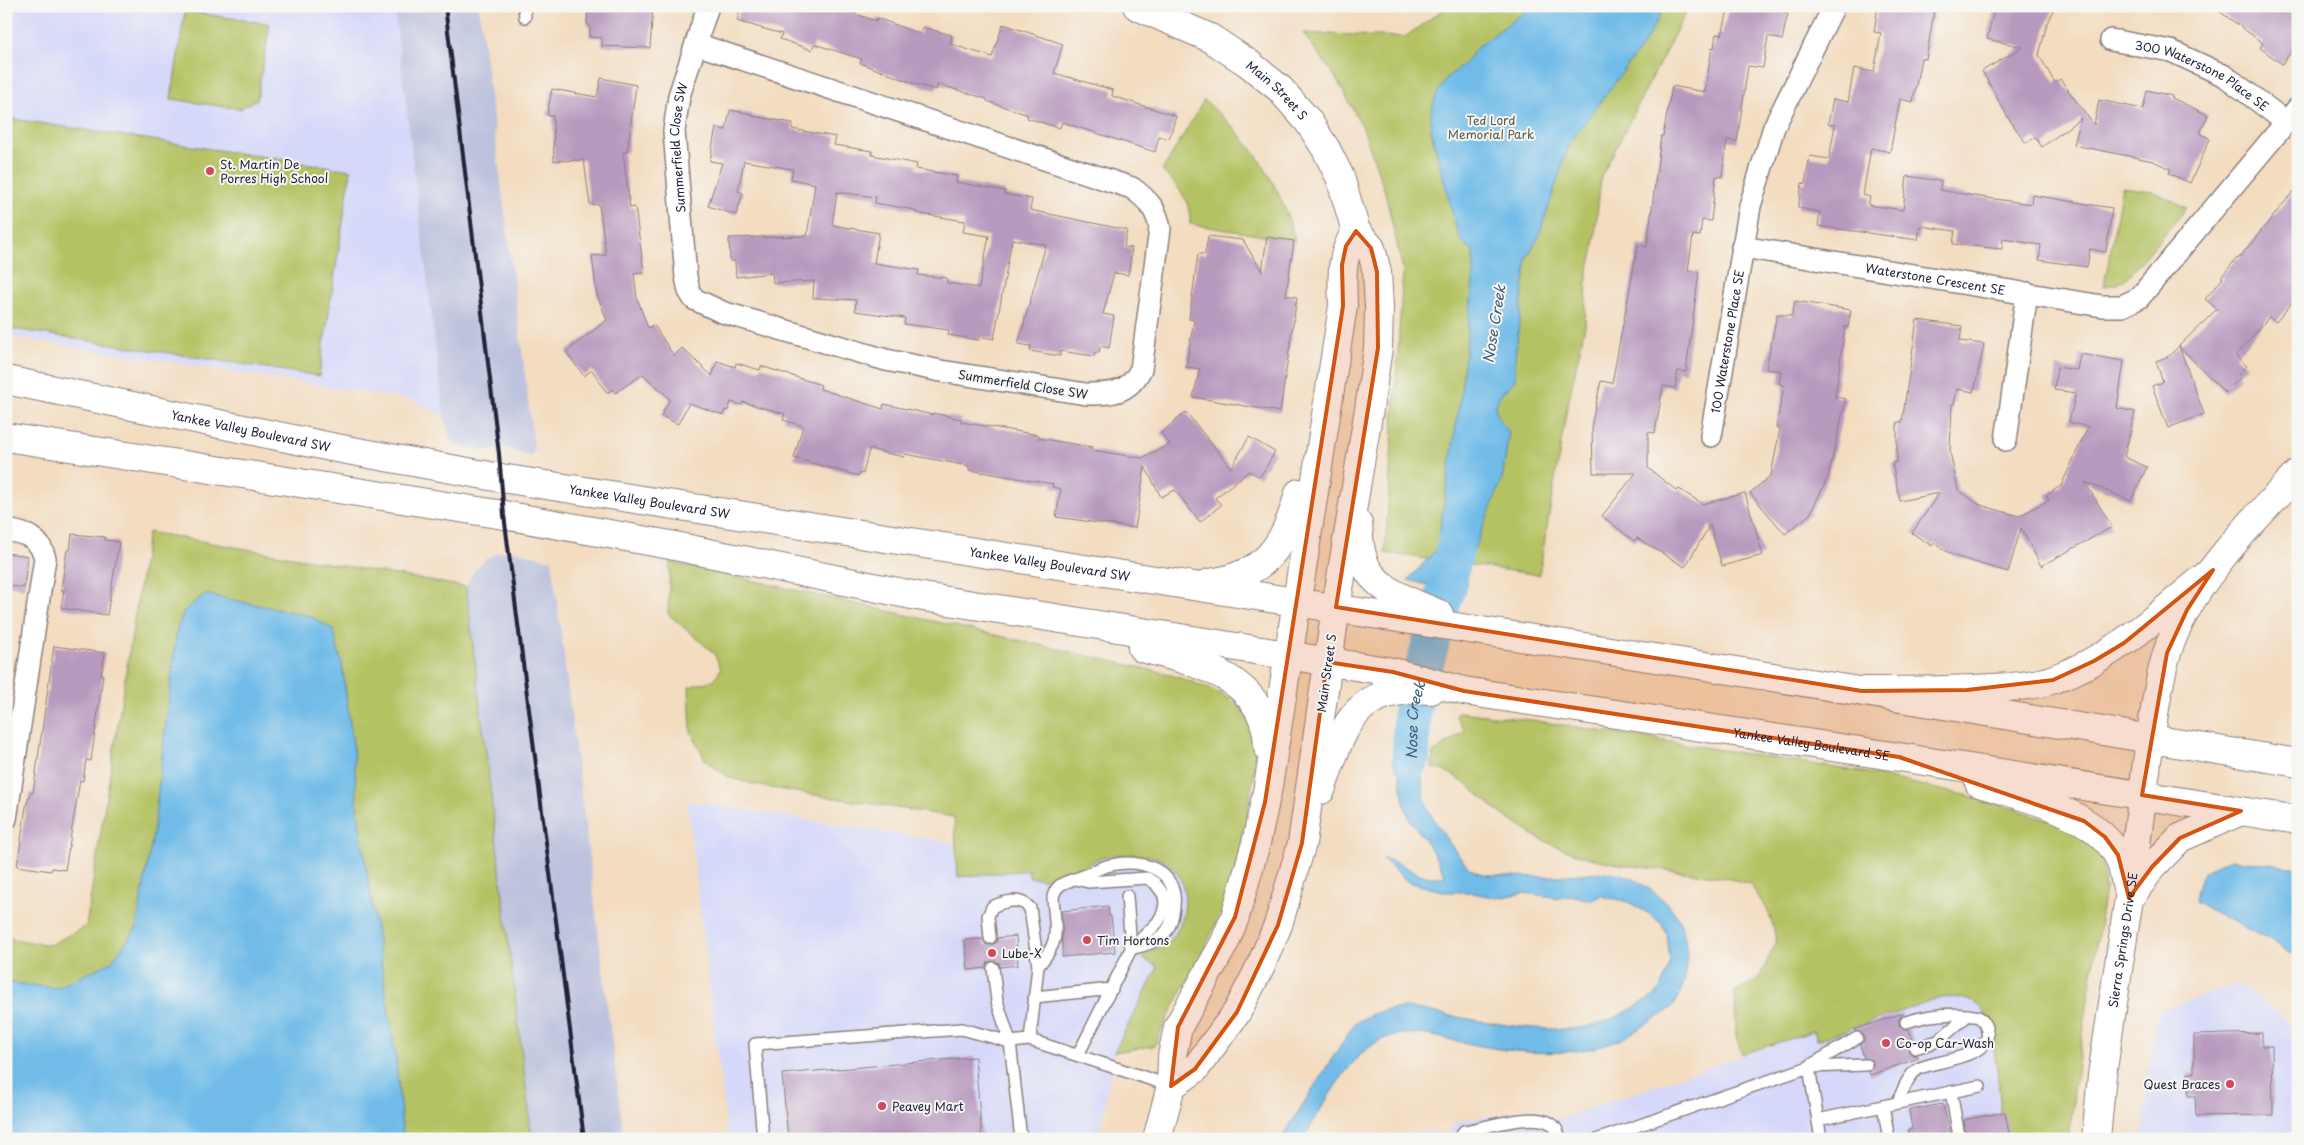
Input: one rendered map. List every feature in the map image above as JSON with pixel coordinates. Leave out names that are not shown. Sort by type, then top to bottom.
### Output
[{"type":"main road","name":"Main Street S","points":[[1138,6],[1210,38],[1248,63],[1280,89],[1308,121],[1326,149],[1340,177],[1356,231],[1371,248],[1377,272],[1379,307],[1378,348],[1336,607],[1302,843],[1278,924],[1260,967],[1237,1012],[1195,1069],[1172,1086]]},
{"type":"main road","points":[[1157,1139],[1172,1086],[1172,1056],[1178,1027],[1225,942],[1235,917],[1254,852],[1268,787],[1287,655],[1343,306],[1342,266],[1346,246],[1356,231]]},
{"type":"main road","points":[[1195,586],[1230,580],[1243,575],[1265,562],[1278,545],[1295,509],[1332,376]]},
{"type":"main road","name":"Yankee Valley Boulevard SW","points":[[6,380],[426,465],[835,531],[1336,607]]},
{"type":"main road","points":[[6,437],[504,515],[670,545],[917,596],[1174,656],[1223,674],[1248,693],[1263,718],[1268,738],[1268,787]]},
{"type":"main road","points":[[1862,691],[1967,690],[2017,687],[2052,680],[2094,661],[2124,642],[2212,570],[2254,520],[2298,473]]},
{"type":"main road","points":[[1356,492],[1362,555],[1365,564],[1375,579],[1408,600],[1474,629]]},
{"type":"main road","name":"Sierra Springs Drive SE","points":[[2096,1139],[2102,1075],[2130,898],[2150,739],[2167,653],[2187,610],[2212,570]]},
{"type":"main road","points":[[917,596],[1287,655]]},
{"type":"main road","points":[[1336,607],[2298,763]]},
{"type":"main road","name":"Yankee Valley Boulevard SE","points":[[1287,655],[1393,672],[1464,691],[2298,820]]},
{"type":"main road","points":[[1302,843],[1341,739],[1354,715],[1366,703],[1391,693],[1421,690],[1464,691]]},
{"type":"main road","points":[[1899,757],[2056,808],[2084,821],[2105,837],[2118,855],[2130,898]]},
{"type":"main road","points":[[2130,898],[2152,867],[2180,838],[2242,811]]},
{"type":"street","name":"Summerfield Close SW","points":[[696,44],[1132,188],[1146,198],[1157,213],[1160,229],[1140,369],[1134,382],[1122,390],[1104,394],[1086,394],[941,371],[886,360],[722,312],[694,300],[689,291],[686,278],[674,131],[679,96],[708,6]]},
{"type":"street","points":[[1742,247],[1750,206],[1774,127],[1834,6]]},
{"type":"street","name":"300 Waterstone Place SE","points":[[2111,40],[2171,51],[2225,76],[2292,115]]},
{"type":"street","name":"Waterstone Crescent SE","points":[[1742,247],[2102,306],[2122,306],[2139,298],[2292,115]]},
{"type":"street","name":"100 Waterstone Place SE","points":[[1711,436],[1742,247]]},
{"type":"street","points":[[2006,440],[2027,294]]},
{"type":"street","points":[[6,530],[32,538],[42,547],[45,558],[16,694],[6,819]]},
{"type":"lane","points":[[1038,966],[1050,953],[1056,941],[1054,890],[1065,882],[1111,865],[1141,865],[1159,870],[1172,882],[1176,897],[1173,916],[1163,936],[1131,949]]},
{"type":"lane","points":[[1078,1056],[1131,949],[1127,896]]},
{"type":"lane","points":[[990,938],[988,916],[992,907],[1001,902],[1025,903],[1030,908],[1038,966],[1030,1040]]},
{"type":"lane","points":[[993,968],[997,1002],[1010,1042],[1021,1139]]},
{"type":"lane","points":[[1034,998],[1112,989]]},
{"type":"lane","points":[[1898,1102],[1904,1087],[1916,1070],[1971,1054],[1981,1047],[1986,1037],[1986,1027],[1982,1020],[1975,1016],[1934,1014],[1906,1022]]},
{"type":"lane","points":[[1915,1048],[1938,1041],[1968,1016]]},
{"type":"lane","points":[[763,1139],[755,1044],[962,1029],[1010,1042],[1030,1040],[1172,1086]]},
{"type":"lane","points":[[1599,1139],[1809,1067],[1857,1038]]},
{"type":"lane","points":[[1809,1067],[1866,1065]]},
{"type":"lane","points":[[1809,1067],[1821,1139]]},
{"type":"lane","points":[[1818,1120],[1980,1086]]},
{"type":"lane","points":[[1950,1092],[1959,1136]]},
{"type":"lane","points":[[1883,1106],[1889,1139]]},
{"type":"lane","points":[[1458,1139],[1464,1131],[1533,1118],[1550,1123],[1557,1129],[1560,1139]]},
{"type":"highlighted area","points":[[1356,231],[1371,248],[1377,272],[1378,348],[1336,607],[1862,691],[1967,690],[2053,680],[2094,661],[2124,643],[2213,570],[2187,610],[2167,653],[2142,795],[2241,811],[2180,838],[2152,867],[2129,898],[2118,855],[2105,837],[2084,821],[1899,757],[1464,691],[1393,672],[1327,662],[1302,843],[1278,925],[1237,1012],[1195,1069],[1171,1086],[1178,1027],[1235,917],[1265,802],[1343,306],[1342,265],[1346,246]]},
{"type":"shaded area","name":"St. Martin De Porres High School","points":[[6,6],[394,6],[444,416],[413,400],[6,336]]},
{"type":"shaded area","points":[[394,6],[479,6],[534,447],[532,457],[509,449],[478,450],[452,444],[444,416]]},
{"type":"shaded area","points":[[516,551],[552,560],[624,1139],[532,1139],[466,587],[474,571],[485,559],[499,552]]},
{"type":"shaded area","points":[[687,801],[954,843],[958,877],[1029,870],[1050,880],[1058,875],[1075,872],[1085,865],[1100,859],[1128,855],[1155,858],[1167,863],[1177,873],[1183,885],[1185,896],[1181,920],[1171,939],[1144,955],[1143,959],[1158,967],[1114,1052],[1099,1139],[728,1139]]},
{"type":"shaded area","points":[[2236,984],[2269,1005],[2298,1029],[2298,1139],[2143,1139],[2145,1100],[2158,1011]]},
{"type":"shaded area","points":[[1956,996],[1982,1008],[1991,1028],[2003,1139],[1401,1139],[1421,1131],[1448,1133],[1456,1122],[1534,1108],[1556,1120],[1814,1031],[1817,1040],[1941,998]]},
{"type":"green space","name":"Ted Lord Memorial Park","points":[[1448,6],[1689,6],[1601,177],[1593,253],[1587,275],[1585,326],[1566,413],[1539,575],[1385,553],[1403,270],[1385,192],[1363,128],[1336,78],[1303,33],[1405,37]]},
{"type":"green space","points":[[185,11],[270,24],[257,99],[240,109],[171,99]]},
{"type":"green space","points":[[1204,100],[1236,130],[1272,180],[1289,219],[1295,241],[1190,224],[1190,215],[1183,194],[1162,171]]},
{"type":"green space","points":[[6,118],[351,170],[319,376],[6,328]]},
{"type":"green space","points":[[2122,187],[2153,191],[2187,208],[2128,277],[2117,284],[2104,286]]},
{"type":"green space","points":[[148,532],[466,587],[532,1139],[6,1139],[6,938],[50,945],[86,926]]},
{"type":"green space","points":[[670,562],[1169,674],[1213,690],[1242,709],[1248,717],[1254,735],[1255,764],[1244,833],[1235,874],[1210,937],[1154,1046],[1114,1052],[1158,967],[1143,959],[1144,954],[1168,942],[1177,931],[1181,922],[1185,900],[1184,889],[1175,870],[1167,863],[1152,856],[1124,854],[1099,859],[1072,873],[1050,880],[1029,877],[1029,870],[958,877],[954,817],[765,787],[730,778],[706,761],[691,732],[689,687],[713,680],[721,669],[714,653],[668,614]]},
{"type":"green space","points":[[1457,712],[1531,720],[1862,772],[1982,799],[2059,823],[2087,838],[2096,847],[2102,858],[2105,889],[2075,1084],[2069,1139],[2003,1139],[1997,1069],[1990,1031],[1981,1008],[1967,1000],[1941,998],[1817,1040],[1814,1031],[1742,1054],[1736,1037],[1735,991],[1758,980],[1776,943],[1768,911],[1750,884],[1700,874],[1602,861],[1553,845],[1530,833],[1495,809],[1458,778],[1432,768],[1433,753],[1465,731],[1456,717]]},
{"type":"water","points":[[1532,6],[1665,6],[1644,44],[1570,142],[1539,236],[1527,258],[1515,357],[1515,380],[1501,394],[1495,407],[1500,421],[1509,432],[1502,480],[1470,560],[1465,594],[1408,580],[1437,549],[1460,400],[1474,273],[1473,252],[1459,238],[1430,121],[1437,93],[1448,77],[1465,63],[1477,47]]},
{"type":"water","points":[[205,594],[310,616],[333,629],[342,665],[353,744],[358,813],[396,1058],[403,1139],[6,1139],[6,982],[56,988],[111,962],[136,929],[153,834],[177,629],[184,611]]},
{"type":"water","points":[[1423,709],[1422,782],[1427,806],[1434,820],[1468,867],[1480,873],[1509,876],[1562,876],[1607,872],[1625,875],[1639,882],[1671,908],[1684,933],[1687,962],[1682,988],[1669,1010],[1620,1040],[1574,1051],[1519,1051],[1417,1034],[1388,1037],[1375,1044],[1350,1066],[1339,1080],[1303,1139],[1281,1139],[1354,1024],[1368,1016],[1388,1010],[1407,1008],[1522,1027],[1542,1029],[1579,1028],[1609,1020],[1653,997],[1660,989],[1670,964],[1667,934],[1661,923],[1628,902],[1601,896],[1590,900],[1575,896],[1560,898],[1524,893],[1497,898],[1468,892],[1446,892],[1408,882],[1382,858],[1391,860],[1421,874],[1437,877],[1446,876],[1429,846],[1409,818],[1404,803],[1399,771],[1400,710]]},
{"type":"water","points":[[2231,859],[2298,868],[2298,958],[2284,948],[2195,902],[2198,884],[2204,873],[2215,865]]},
{"type":"building","points":[[588,6],[653,6],[650,48],[602,46],[602,38],[589,37],[590,27],[587,23]]},
{"type":"building","points":[[741,6],[832,6],[876,21],[877,18],[920,34],[922,27],[952,35],[950,44],[992,57],[1003,24],[1063,44],[1054,73],[1113,90],[1112,96],[1176,116],[1169,139],[1159,136],[1155,152],[1062,122],[1060,128],[1027,118],[1028,115],[987,101],[987,99],[938,84],[936,90],[918,85],[860,63],[862,59],[814,44],[812,50],[780,39],[782,34],[737,21]]},
{"type":"building","points":[[1729,6],[1778,6],[1777,10],[1788,13],[1782,40],[1768,36],[1763,68],[1748,66],[1737,142],[1727,140],[1722,177],[1716,176],[1711,221],[1702,220],[1700,236],[1693,235],[1688,271],[1699,272],[1686,372],[1678,371],[1675,388],[1663,386],[1655,433],[1648,432],[1648,468],[1677,491],[1679,489],[1703,504],[1745,493],[1763,555],[1722,566],[1710,525],[1685,567],[1637,538],[1634,541],[1602,516],[1636,473],[1593,473],[1592,422],[1601,381],[1612,383],[1638,245],[1647,247],[1661,136],[1663,136],[1672,86],[1705,92],[1712,47],[1714,48],[1716,34],[1722,35]]},
{"type":"building","points":[[1878,6],[1935,6],[1926,59],[1921,58],[1913,102],[1900,99],[1890,152],[1871,148],[1863,195],[1870,197],[1868,205],[1903,210],[1907,176],[1941,181],[1940,190],[1981,197],[2031,204],[2032,195],[2112,208],[2106,252],[2090,249],[2087,267],[2039,260],[2041,245],[2003,239],[2002,249],[1953,244],[1955,231],[1920,226],[1918,240],[1818,226],[1820,212],[1798,208],[1802,183],[1805,184],[1810,156],[1829,159],[1835,125],[1828,124],[1833,99],[1848,102],[1854,68],[1874,72],[1881,33],[1874,32]]},
{"type":"building","points":[[1995,6],[2055,6],[2047,23],[2039,55],[2055,83],[2060,79],[2094,125],[2099,100],[2143,109],[2147,90],[2172,96],[2172,98],[2208,115],[2200,133],[2210,139],[2190,183],[2169,173],[2171,169],[2153,161],[2074,145],[2081,118],[2042,147],[2035,137],[2026,143],[2009,119],[1982,71],[2023,47],[1987,39]]},
{"type":"building","points":[[2212,6],[2298,6],[2298,57],[2291,52],[2282,64],[2260,48],[2263,43]]},
{"type":"building","points":[[601,78],[636,85],[627,153],[623,152],[630,208],[635,207],[644,273],[634,274],[637,298],[648,328],[654,325],[674,356],[682,348],[712,376],[717,361],[735,367],[736,363],[760,370],[761,366],[821,385],[820,389],[883,409],[884,404],[933,415],[933,413],[961,419],[961,422],[1039,435],[1038,438],[1091,447],[1091,450],[1142,458],[1170,444],[1161,433],[1186,412],[1231,468],[1249,437],[1275,452],[1260,477],[1249,471],[1215,498],[1221,505],[1200,522],[1175,490],[1161,497],[1145,467],[1135,528],[1056,517],[1061,489],[1052,487],[1053,484],[969,470],[969,466],[905,454],[904,457],[869,449],[863,474],[860,473],[859,476],[794,458],[803,426],[783,420],[785,414],[743,402],[742,405],[731,402],[728,411],[725,410],[723,415],[689,403],[678,424],[661,416],[670,399],[643,374],[615,393],[613,389],[607,393],[592,370],[584,376],[566,352],[607,320],[597,295],[592,256],[606,255],[599,204],[590,205],[584,160],[554,161],[553,116],[547,115],[552,89],[597,97]]},
{"type":"building","points":[[730,110],[793,123],[792,129],[836,137],[834,145],[872,151],[872,155],[917,164],[916,169],[957,176],[956,182],[1005,191],[1004,194],[1032,199],[1030,210],[1127,230],[1124,247],[1132,248],[1128,275],[1114,273],[1103,314],[1114,316],[1109,348],[1100,346],[1099,353],[1095,352],[1094,356],[1060,351],[1060,356],[1030,351],[1031,346],[1018,344],[1046,245],[1012,239],[994,339],[979,336],[979,340],[948,335],[949,330],[904,324],[905,318],[855,311],[856,300],[813,298],[814,281],[773,283],[772,273],[736,277],[735,261],[730,261],[729,238],[807,236],[815,184],[791,179],[793,169],[744,161],[738,191],[743,193],[736,215],[708,206],[722,163],[710,161],[716,128],[726,130]],"holes":[[[837,192],[876,197],[875,203],[915,210],[915,212],[922,214],[965,221],[963,232],[989,236],[979,288],[947,283],[947,278],[918,275],[919,270],[874,263],[879,233],[832,225]]]},
{"type":"building","points":[[2298,186],[2298,296],[2276,322],[2269,317],[2236,356],[2247,366],[2238,374],[2241,377],[2225,393],[2179,346],[2217,309],[2205,299],[2223,278],[2221,277]]},
{"type":"building","points":[[1208,236],[1243,240],[1262,272],[1267,237],[1294,241],[1286,295],[1297,297],[1280,412],[1193,397],[1200,369],[1186,367],[1194,320],[1189,319],[1198,254],[1205,254]]},
{"type":"building","points":[[1795,301],[1851,310],[1848,327],[1845,327],[1835,397],[1846,399],[1828,477],[1810,514],[1785,534],[1750,493],[1771,475],[1780,429],[1776,428],[1784,385],[1779,384],[1781,371],[1766,369],[1777,314],[1792,316]]},
{"type":"building","points":[[1917,320],[1962,326],[1960,341],[1984,344],[1974,392],[1957,389],[1954,404],[1952,404],[1950,452],[1958,490],[1980,505],[2019,516],[2049,500],[2046,495],[2061,486],[2088,427],[2069,422],[2076,393],[2054,390],[2057,367],[2077,370],[2080,354],[2124,361],[2117,408],[2135,412],[2124,457],[2147,467],[2131,501],[2085,482],[2112,527],[2041,566],[2021,528],[2008,572],[1954,556],[1934,543],[1932,546],[1912,533],[1939,493],[1900,501],[1892,463],[1897,462],[1897,422],[1902,422]]},
{"type":"building","points":[[2179,346],[2204,414],[2168,428],[2152,386],[2163,382],[2156,361],[2169,356]]},
{"type":"building","points":[[72,534],[105,537],[105,540],[119,542],[107,615],[61,608],[64,590],[61,590],[67,550],[70,550]]},
{"type":"building","points":[[6,553],[28,556],[24,588],[6,585]]},
{"type":"building","points":[[54,646],[105,653],[91,761],[86,760],[83,781],[80,780],[65,870],[52,868],[51,871],[17,866],[26,807],[30,793],[33,793]]},
{"type":"building","name":"Tim Hortons","points":[[1108,906],[1115,952],[1062,957],[1062,911]]},
{"type":"building","name":"Lube-X","points":[[1016,936],[1018,965],[1000,967],[999,963],[993,961],[988,962],[986,968],[968,970],[965,940],[983,939],[986,945],[991,945],[997,942],[997,938]]},
{"type":"building","name":"Co-op Car-Wash","points":[[1903,1013],[1899,1020],[1899,1025],[1904,1029],[1909,1029],[1913,1041],[1908,1046],[1908,1051],[1919,1058],[1870,1075],[1869,1072],[1873,1061],[1864,1058],[1860,1045],[1864,1041],[1864,1035],[1854,1030]]},
{"type":"building","name":"Quest Braces","points":[[2262,1033],[2262,1046],[2272,1046],[2273,1115],[2196,1116],[2195,1096],[2188,1096],[2188,1073],[2194,1073],[2194,1035]]},
{"type":"building","name":"Peavey Mart","points":[[975,1057],[982,1139],[788,1139],[782,1074]]},
{"type":"building","points":[[1943,1104],[1952,1139],[1909,1139],[1908,1130],[1912,1129],[1909,1110]]},
{"type":"building","points":[[2005,1112],[2010,1139],[1966,1139],[1964,1120]]},
{"type":"waterway","name":"Nose Creek","points":[[1411,759],[1412,709],[1446,589],[1457,540]]},
{"type":"railway","points":[[445,6],[499,454],[504,515],[584,1139]]},
{"type":"place","name":"St. Martin De Porres High School","points":[[210,171]]},
{"type":"place","name":"Tim Hortons","points":[[1087,940]]},
{"type":"place","name":"Lube-X","points":[[992,953]]},
{"type":"place","name":"Co-op Car-Wash","points":[[1886,1043]]},
{"type":"place","name":"Quest Braces","points":[[2230,1084]]},
{"type":"place","name":"Peavey Mart","points":[[882,1106]]}]
